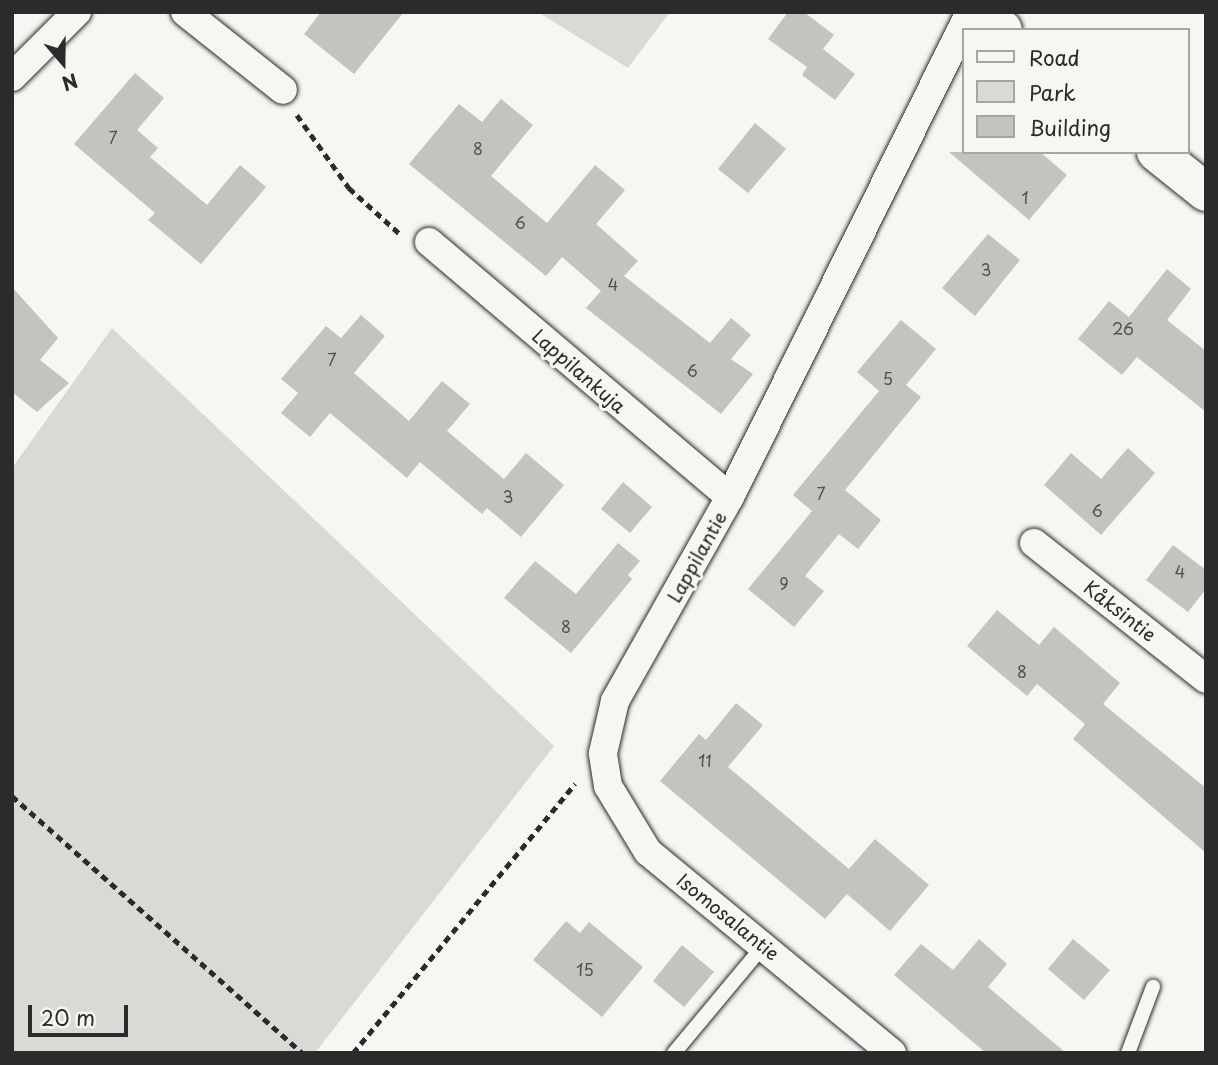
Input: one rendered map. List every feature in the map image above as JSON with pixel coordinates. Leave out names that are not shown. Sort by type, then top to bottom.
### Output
[{"type":"street","points":[[12,77],[77,12]]},
{"type":"street","points":[[185,12],[283,90]]},
{"type":"street","name":"Lappilantie","points":[[962,28],[970,12]]},
{"type":"street","points":[[981,12],[1001,28]]},
{"type":"street","name":"Lappilantie","points":[[603,753],[615,701],[730,497],[962,28]]},
{"type":"street","points":[[1159,154],[1206,191]]},
{"type":"street","name":"Lappilankuja","points":[[429,242],[730,497]]},
{"type":"street","name":"Kåksintie","points":[[1034,543],[1206,679]]},
{"type":"street","name":"Isomosalantie","points":[[603,753],[608,786],[648,852],[892,1053]]},
{"type":"lane","points":[[674,1053],[763,946]]},
{"type":"lane","points":[[1128,1053],[1153,987]]},
{"type":"path","points":[[283,90],[349,188],[419,249],[429,242]]},
{"type":"path","points":[[353,1053],[524,841],[603,753]]},
{"type":"path","points":[[12,796],[302,1053]]},
{"type":"green space","points":[[538,12],[670,12],[628,68]]},
{"type":"green space","points":[[112,328],[554,746],[315,1053],[12,1053],[12,468]]},
{"type":"building","points":[[321,12],[404,12],[354,74],[304,34]]},
{"type":"building","points":[[788,12],[804,12],[834,35],[823,49],[855,74],[835,100],[802,75],[807,67],[768,39]]},
{"type":"building","points":[[135,73],[164,98],[137,130],[158,148],[150,157],[207,205],[240,165],[266,187],[201,264],[148,220],[155,213],[74,144]]},
{"type":"building","points":[[501,99],[533,125],[491,176],[547,223],[595,165],[625,190],[596,224],[638,261],[624,276],[710,343],[731,318],[751,335],[731,359],[753,374],[721,414],[586,308],[601,291],[562,257],[546,276],[409,164],[459,104],[482,122]]},
{"type":"building","points":[[755,123],[786,149],[748,193],[718,169]]},
{"type":"building","points":[[949,152],[1042,154],[1067,175],[1029,220]]},
{"type":"building","points":[[988,234],[1020,260],[975,316],[942,288]]},
{"type":"building","points":[[1167,269],[1191,289],[1167,320],[1206,351],[1206,412],[1137,357],[1122,375],[1078,339],[1109,301],[1129,317]]},
{"type":"building","points":[[12,287],[58,338],[40,360],[69,383],[37,412],[12,392]]},
{"type":"building","points":[[361,315],[385,336],[354,373],[409,421],[442,381],[470,404],[447,431],[504,479],[526,453],[564,485],[521,537],[487,508],[482,514],[420,462],[407,478],[330,413],[310,437],[281,413],[298,393],[281,379],[326,326],[341,338]]},
{"type":"building","points":[[901,320],[936,349],[906,385],[921,397],[845,490],[881,520],[858,549],[839,534],[805,576],[824,591],[794,627],[748,589],[812,511],[793,495],[879,391],[857,372]]},
{"type":"building","points":[[1128,448],[1155,473],[1101,535],[1044,485],[1071,453],[1101,479]]},
{"type":"building","points":[[623,482],[652,507],[630,533],[601,509]]},
{"type":"building","points":[[618,543],[640,561],[628,575],[632,579],[571,653],[504,598],[535,561],[576,594]]},
{"type":"building","points":[[1173,545],[1206,570],[1206,589],[1188,612],[1146,580]]},
{"type":"building","points":[[997,610],[1039,645],[1054,627],[1120,683],[1103,704],[1206,788],[1206,853],[1073,739],[1085,724],[1037,684],[1027,696],[967,646]]},
{"type":"building","points":[[736,703],[763,725],[728,767],[849,869],[875,839],[929,885],[890,931],[847,894],[825,919],[660,781],[699,734],[706,740]]},
{"type":"building","points":[[566,921],[580,933],[589,922],[643,967],[602,1017],[533,960]]},
{"type":"building","points":[[979,939],[1007,964],[988,987],[1066,1053],[986,1053],[894,975],[921,944],[953,970]]},
{"type":"building","points":[[1073,939],[1110,970],[1084,1000],[1048,969]]},
{"type":"building","points":[[682,945],[714,972],[684,1007],[653,981]]}]
